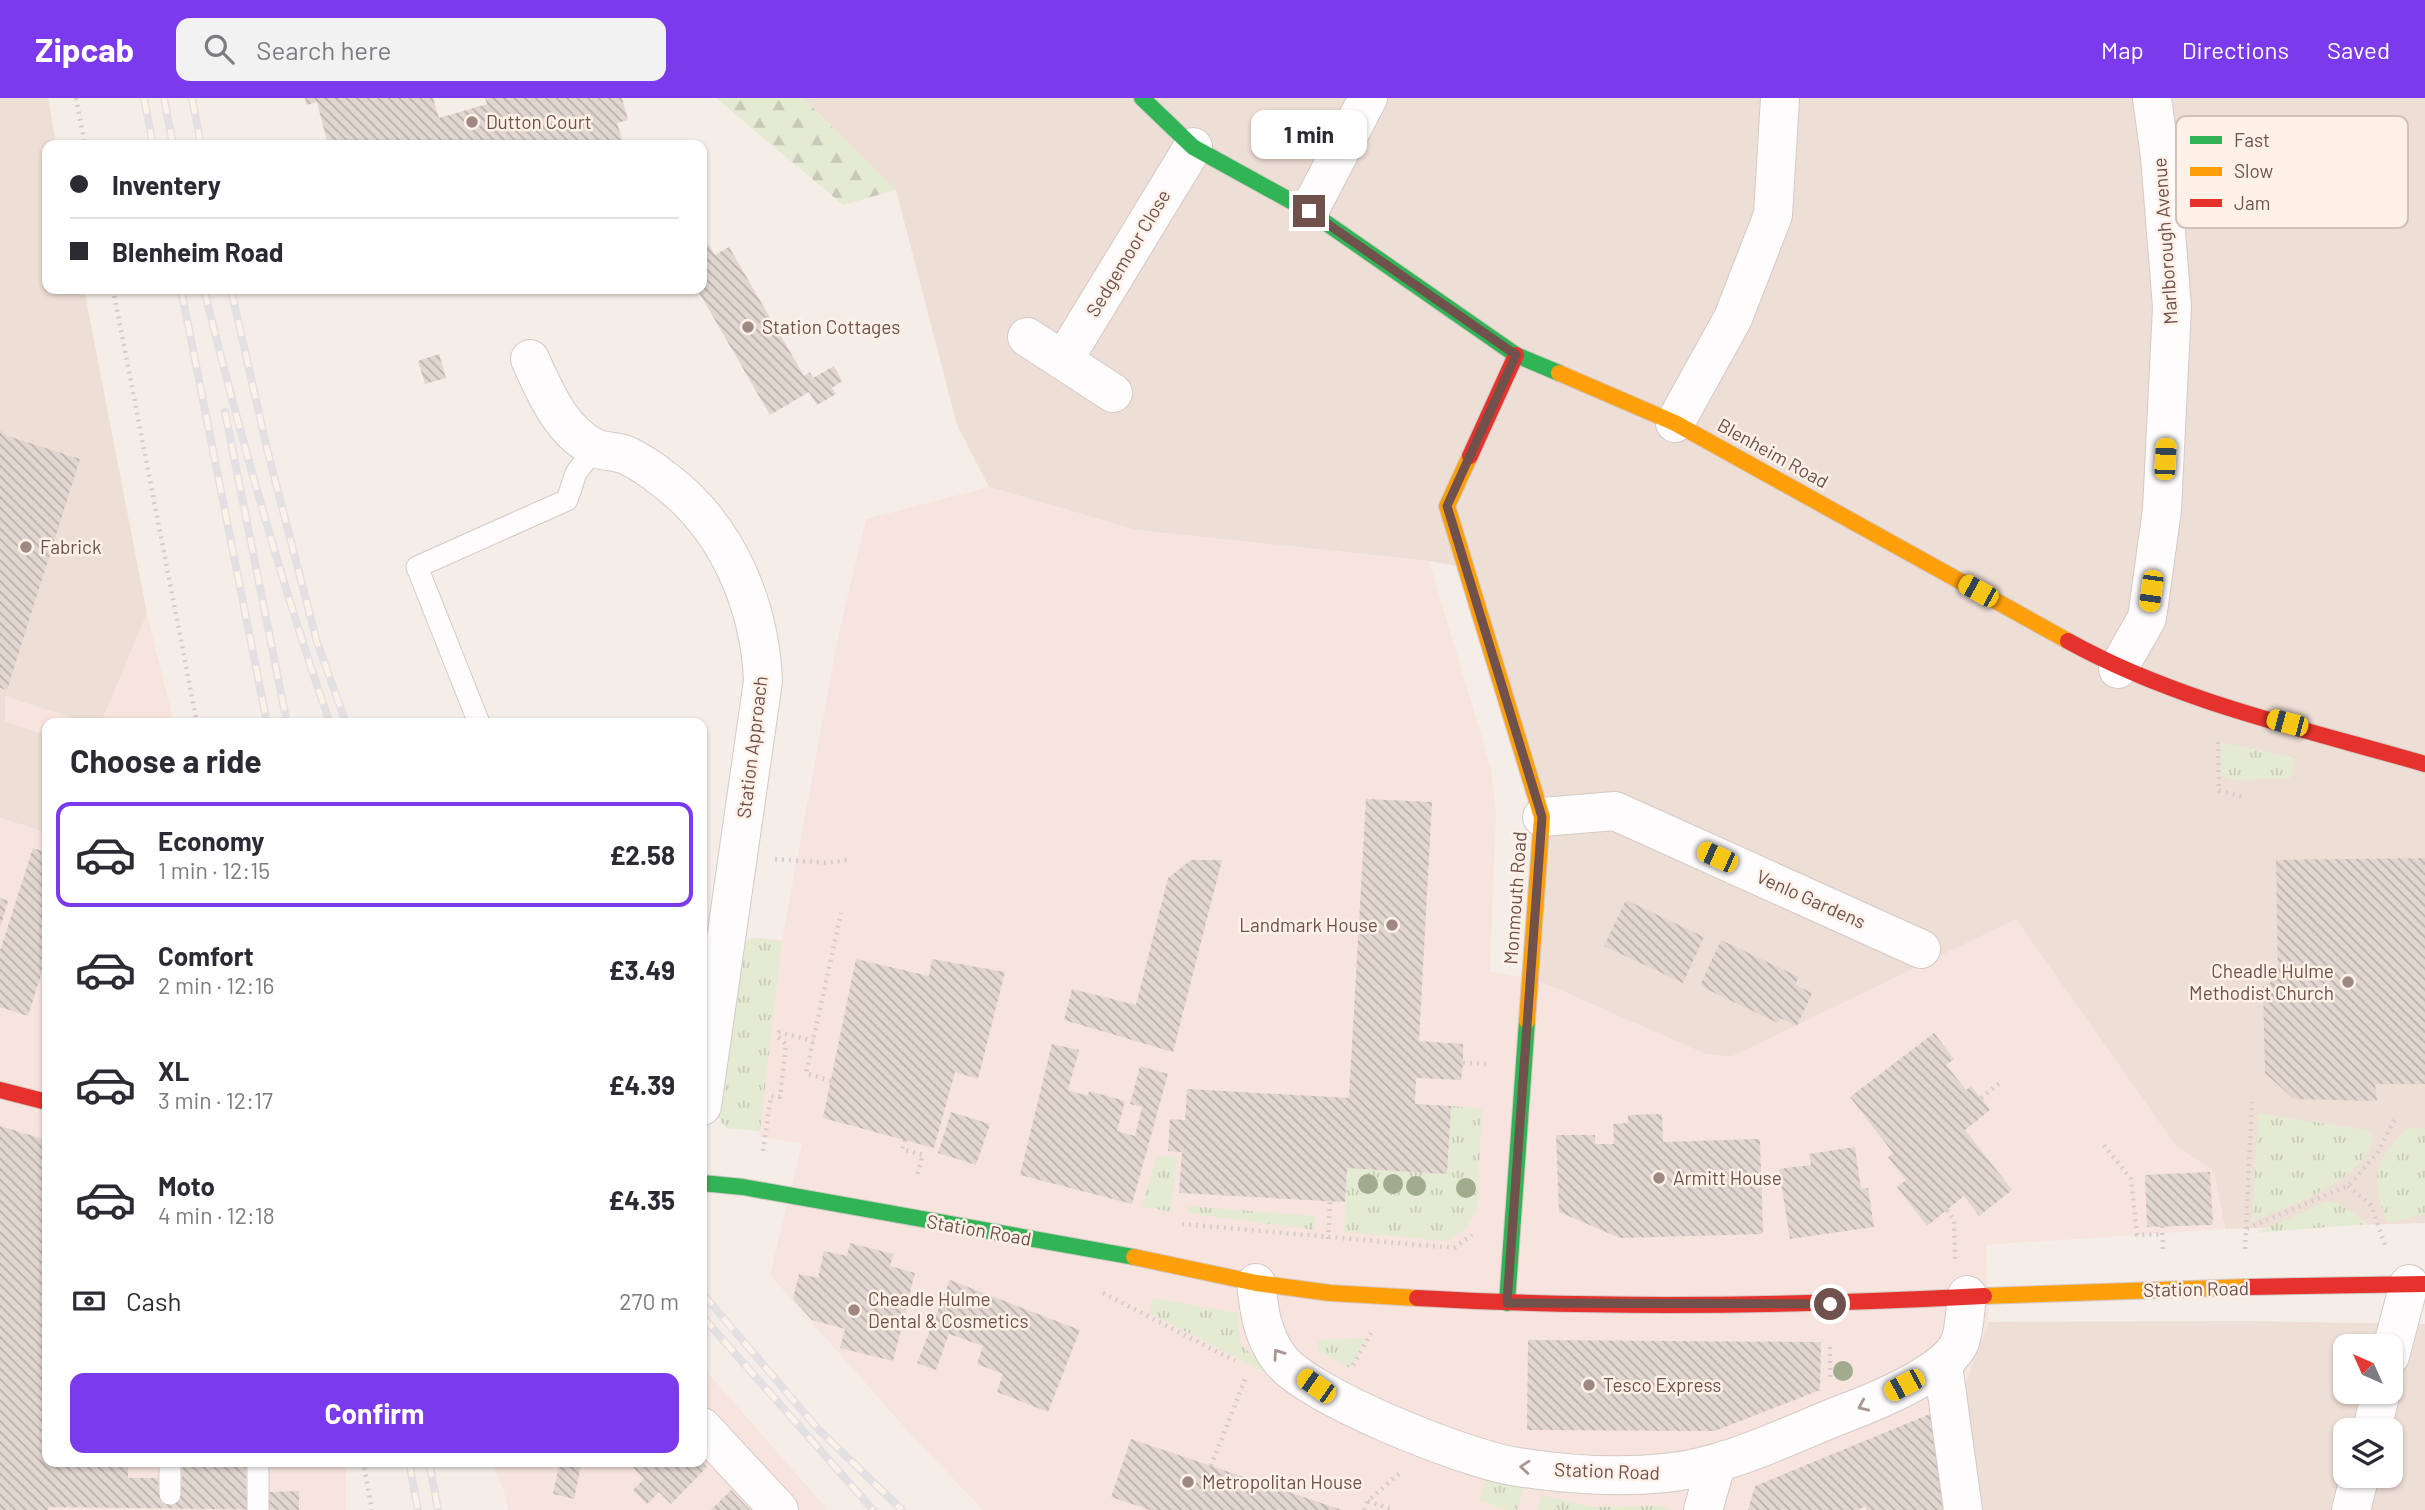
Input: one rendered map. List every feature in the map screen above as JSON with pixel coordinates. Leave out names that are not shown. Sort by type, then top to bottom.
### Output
[{"type":"street","name":"Blenheim Road","points":[[1142,98],[1193,147],[1309,211],[1516,355],[1675,423],[2118,669],[2217,704],[2425,764]]},
{"type":"street","points":[[1309,211],[1368,98]]},
{"type":"street","points":[[1675,423],[1733,318],[1773,215],[1780,98]]},
{"type":"street","name":"Marlborough Avenue","points":[[2118,669],[2147,618],[2162,510],[2172,307],[2160,158],[2152,98]]},
{"type":"street","name":"Sedgemoor Close","points":[[1064,359],[1193,147]]},
{"type":"street","points":[[1027,337],[1113,393]]},
{"type":"street","name":"Monmouth Road","points":[[1507,1303],[1542,817],[1447,506],[1516,355]]},
{"type":"street","name":"Station Approach","points":[[530,359],[546,393],[571,430],[595,448],[626,455],[668,482],[710,526],[735,567],[755,615],[762,645],[763,681],[707,1070]]},
{"type":"street","name":"Venlo Gardens","points":[[1542,817],[1615,811],[1921,949]]},
{"type":"street","points":[[0,1090],[42,1101]]},
{"type":"street","name":"Station Road","points":[[707,1183],[743,1187],[1133,1257],[1255,1283],[1331,1293],[1507,1303],[1830,1304],[1961,1295],[2411,1284]]},
{"type":"street","name":"Station Road","points":[[1255,1283],[1261,1324],[1280,1360],[1335,1399],[1423,1437],[1510,1466],[1602,1474],[1664,1473],[1716,1465],[1865,1406],[1943,1365]]},
{"type":"street","points":[[2396,1334],[2411,1284]]},
{"type":"street","points":[[1961,1295],[1960,1342],[1943,1365],[1964,1510]]},
{"type":"street","points":[[707,1432],[779,1510]]},
{"type":"street","points":[[1703,1510],[1716,1465]]},
{"type":"street","points":[[2351,1510],[2357,1488]]},
{"type":"lane","points":[[477,718],[417,567],[567,500],[576,473],[595,448]]},
{"type":"lane","points":[[169,1502],[170,1467]]},
{"type":"lane","points":[[258,1467],[258,1502]]},
{"type":"path","points":[[76,98],[84,140]]},
{"type":"path","points":[[114,294],[196,718]]},
{"type":"path","points":[[2217,704],[2219,791],[2245,797]]},
{"type":"path","points":[[738,856],[827,863],[847,860]]},
{"type":"path","points":[[831,1081],[806,1073],[841,913]]},
{"type":"path","points":[[763,1152],[771,1096],[780,1097],[786,1044],[778,1037],[779,1032],[813,1041]]},
{"type":"path","points":[[1463,1063],[1482,1064]]},
{"type":"path","points":[[1981,1098],[2002,1080]]},
{"type":"path","points":[[2242,1288],[2252,1102]]},
{"type":"path","points":[[2246,1229],[2348,1186],[2377,1154],[2396,1117]]},
{"type":"path","points":[[905,1140],[902,1149],[923,1155],[916,1178]]},
{"type":"path","points":[[2104,1145],[2131,1179],[2137,1235],[2163,1234]]},
{"type":"path","points":[[752,1149],[773,1154]]},
{"type":"path","points":[[902,1176],[929,1181]]},
{"type":"path","points":[[2348,1186],[2371,1205],[2411,1284]]},
{"type":"path","points":[[1328,1239],[1330,1202]]},
{"type":"path","points":[[1947,1210],[1954,1220],[1961,1295]]},
{"type":"path","points":[[1174,1223],[1328,1239],[1454,1248],[1466,1241],[1480,1226]]},
{"type":"path","points":[[1829,1419],[1830,1304]]},
{"type":"path","points":[[1212,1466],[1247,1373]]},
{"type":"path","points":[[1364,1510],[1368,1501],[1413,1461],[1423,1437]]},
{"type":"path","points":[[364,1467],[372,1510]]},
{"type":"path","points":[[1368,1501],[1393,1510]]},
{"type":"shaded area","points":[[0,98],[48,98],[55,140],[42,140],[42,294],[85,294],[147,614],[103,718],[71,718],[5,697],[5,721],[42,733],[42,831],[0,818]]},
{"type":"shaded area","points":[[803,98],[2425,98],[2425,1223],[2225,1229],[2214,1172],[2176,1146],[2016,920],[1731,1057],[1705,1054],[1539,981],[1547,806],[1473,569],[1429,561],[1136,530],[989,487],[957,425],[896,190]]},
{"type":"shaded area","points":[[989,487],[1136,530],[1429,561],[1491,768],[1496,814],[1490,971],[1539,981],[1705,1054],[1731,1057],[2016,919],[2176,1146],[2214,1171],[2225,1229],[1986,1245],[1989,1322],[1959,1399],[1979,1510],[983,1510],[912,1436],[770,1275],[802,1143],[759,1137],[760,1131],[726,1128],[718,1117],[746,941],[760,938],[782,940],[838,637],[866,519]]},
{"type":"shaded area","points":[[147,614],[173,718],[103,718]]},
{"type":"shaded area","points":[[5,696],[72,718],[42,718],[42,733],[5,721]]},
{"type":"shaded area","points":[[0,818],[42,831],[42,1467],[346,1467],[346,1510],[0,1510]]},
{"type":"shaded area","points":[[2248,1321],[2425,1324],[2425,1510],[1979,1510],[1959,1399],[1989,1322]]},
{"type":"shaded area","points":[[707,1372],[828,1510],[508,1510],[504,1491],[494,1467],[707,1467]]},
{"type":"green space","points":[[716,98],[803,98],[896,190],[843,205]]},
{"type":"green space","points":[[2221,742],[2296,758],[2290,778],[2232,780],[2221,776]]},
{"type":"green space","points":[[752,938],[782,941],[760,1131],[726,1128],[718,1117],[740,948]]},
{"type":"green space","points":[[1451,1106],[1482,1108],[1477,1210],[1466,1228],[1448,1241],[1344,1232],[1347,1168],[1447,1174]]},
{"type":"green space","points":[[2258,1113],[2366,1130],[2372,1134],[2369,1150],[2358,1164],[2325,1189],[2252,1222]]},
{"type":"green space","points":[[2410,1127],[2425,1129],[2425,1214],[2387,1223],[2378,1193],[2378,1170],[2388,1150]]},
{"type":"green space","points":[[1157,1156],[1177,1157],[1171,1212],[1142,1206]]},
{"type":"green space","points":[[2326,1202],[2338,1203],[2368,1224],[2255,1233]]},
{"type":"green space","points":[[1188,1206],[1315,1216],[1314,1230],[1187,1213]]},
{"type":"green space","points":[[1153,1298],[1238,1313],[1240,1343],[1274,1377],[1149,1313]]},
{"type":"green space","points":[[1366,1338],[1350,1368],[1318,1351],[1318,1340]]},
{"type":"green space","points":[[1487,1475],[1524,1489],[1517,1510],[1506,1510],[1479,1500]]},
{"type":"green space","points":[[1542,1495],[1593,1507],[1659,1506],[1672,1510],[1537,1510]]},
{"type":"building","name":"Dutton Court","points":[[305,98],[433,98],[439,118],[487,104],[485,98],[622,98],[628,120],[617,123],[622,140],[327,140],[317,102],[306,105]]},
{"type":"building","name":"Station Cottages","points":[[709,245],[715,255],[729,247],[804,376],[810,372],[813,378],[834,366],[842,381],[832,388],[836,394],[817,405],[809,392],[770,415],[700,294],[707,294]]},
{"type":"building","points":[[439,354],[446,378],[425,384],[418,361]]},
{"type":"building","name":"Fabrick","points":[[0,430],[8,436],[80,459],[7,690],[0,688]]},
{"type":"building","name":"Landmark House","points":[[1366,799],[1432,802],[1419,1041],[1463,1044],[1463,1063],[1461,1080],[1416,1078],[1415,1104],[1451,1106],[1447,1174],[1347,1168],[1345,1202],[1179,1193],[1182,1152],[1168,1151],[1170,1119],[1185,1120],[1187,1089],[1349,1098]]},
{"type":"building","points":[[33,848],[42,851],[42,972],[28,1016],[0,1007],[0,951]]},
{"type":"building","name":"Cheadle Hulme Methodist Church","points":[[2425,858],[2425,1084],[2375,1084],[2377,1101],[2294,1099],[2265,1073],[2263,986],[2278,979],[2276,860]]},
{"type":"building","points":[[1191,860],[1222,860],[1173,1052],[1064,1020],[1072,989],[1136,1005],[1168,878]]},
{"type":"building","points":[[0,898],[8,901],[1,925],[0,925]]},
{"type":"building","points":[[1626,900],[1704,937],[1683,983],[1604,946]]},
{"type":"building","points":[[1721,940],[1799,977],[1795,985],[1812,993],[1797,1026],[1780,1018],[1778,1023],[1700,986]]},
{"type":"building","points":[[856,959],[929,976],[932,959],[1005,972],[978,1079],[955,1072],[934,1148],[823,1118]]},
{"type":"building","points":[[1934,1033],[1954,1059],[1946,1065],[1966,1090],[1971,1086],[1990,1110],[1965,1130],[2012,1190],[1979,1216],[1964,1196],[1927,1226],[1897,1187],[1906,1180],[1888,1157],[1893,1153],[1850,1097]]},
{"type":"building","points":[[1052,1044],[1079,1050],[1068,1090],[1088,1096],[1089,1091],[1125,1101],[1117,1131],[1135,1136],[1142,1107],[1130,1104],[1140,1066],[1168,1074],[1132,1204],[1020,1175]]},
{"type":"building","points":[[951,1112],[990,1124],[976,1165],[938,1153]]},
{"type":"building","name":"Armitt House","points":[[1662,1114],[1663,1142],[1760,1139],[1763,1234],[1620,1238],[1559,1212],[1556,1135],[1595,1135],[1595,1144],[1614,1144],[1613,1124],[1628,1123],[1628,1115]]},
{"type":"building","points":[[0,1126],[42,1139],[42,1467],[128,1467],[128,1478],[158,1478],[158,1491],[181,1491],[183,1467],[246,1467],[246,1493],[299,1491],[299,1510],[49,1507],[48,1510],[0,1510]]},
{"type":"building","points":[[1855,1147],[1861,1189],[1868,1188],[1874,1227],[1790,1239],[1779,1169],[1811,1165],[1809,1154]]},
{"type":"building","points":[[2210,1172],[2213,1225],[2147,1227],[2145,1175]]},
{"type":"building","name":"Cheadle Hulme Dental & Cosmetics","points":[[850,1243],[893,1254],[890,1266],[915,1273],[893,1361],[840,1348],[845,1329],[812,1320],[793,1299],[799,1274],[818,1278],[824,1251],[847,1256]]},
{"type":"building","points":[[950,1280],[1080,1330],[1048,1412],[997,1392],[1003,1374],[977,1364],[983,1346],[949,1334],[936,1370],[917,1363]]},
{"type":"building","points":[[1528,1340],[1821,1342],[1820,1390],[1715,1431],[1527,1430]]},
{"type":"building","points":[[1937,1411],[1948,1510],[1867,1510],[1865,1506],[1858,1510],[1748,1510],[1755,1486]]},
{"type":"building","name":"Metropolitan House","points":[[1131,1439],[1342,1510],[1150,1510],[1111,1497]]},
{"type":"building","points":[[559,1467],[581,1467],[574,1499],[553,1494]]},
{"type":"building","points":[[633,1467],[707,1467],[671,1504],[659,1492],[647,1504],[633,1490],[644,1479]]},
{"type":"building","points":[[731,1490],[750,1510],[711,1510]]},
{"type":"railway","points":[[144,98],[152,140]]},
{"type":"railway","points":[[164,98],[172,140]]},
{"type":"railway","points":[[192,98],[200,140]]},
{"type":"railway","points":[[182,294],[266,718]]},
{"type":"railway","points":[[205,294],[262,507],[328,718]]},
{"type":"railway","points":[[232,294],[267,449],[317,642],[344,718]]},
{"type":"railway","points":[[225,412],[286,718]]},
{"type":"railway","points":[[707,1299],[818,1429],[902,1510]]},
{"type":"railway","points":[[707,1322],[873,1510]]},
{"type":"railway","points":[[410,1467],[418,1510]]},
{"type":"railway","points":[[430,1467],[438,1510]]},
{"type":"traffic: fast","points":[[1142,98],[1193,147],[1309,211],[1516,355],[1559,373]]},
{"type":"traffic: fast","points":[[1507,1303],[1527,1021]]},
{"type":"traffic: fast","points":[[707,1183],[743,1187],[1134,1257]]},
{"type":"traffic: slow","points":[[1559,373],[1675,423],[2068,641]]},
{"type":"traffic: slow","points":[[1470,456],[1447,506],[1542,817],[1527,1021]]},
{"type":"traffic: slow","points":[[1134,1257],[1256,1283],[1330,1293],[1417,1298]]},
{"type":"traffic: slow","points":[[1984,1296],[2249,1287]]},
{"type":"traffic: jam","points":[[1470,456],[1516,355]]},
{"type":"traffic: jam","points":[[2068,641],[2153,681],[2198,697],[2288,726],[2425,764]]},
{"type":"traffic: jam","points":[[0,1090],[42,1101]]},
{"type":"traffic: jam","points":[[2249,1287],[2425,1284]]},
{"type":"traffic: jam","points":[[1417,1298],[1558,1304],[1700,1305],[1984,1296]]},
{"type":"place","name":"Dutton Court","points":[[472,122]]},
{"type":"place","name":"Station Cottages","points":[[748,327]]},
{"type":"place","name":"Fabrick","points":[[26,547]]},
{"type":"place","name":"Landmark House","points":[[1392,925]]},
{"type":"place","name":"Cheadle Hulme Methodist Church","points":[[2348,982]]},
{"type":"place","name":"Armitt House","points":[[1659,1178]]},
{"type":"place","name":"Cheadle Hulme Dental & Cosmetics","points":[[854,1310]]},
{"type":"place","name":"Tesco Express","points":[[1589,1385]]},
{"type":"place","name":"Metropolitan House","points":[[1188,1482]]},
{"type":"route","points":[[1309,211],[1516,355],[1447,506],[1542,817],[1507,1303],[1830,1304]]}]
